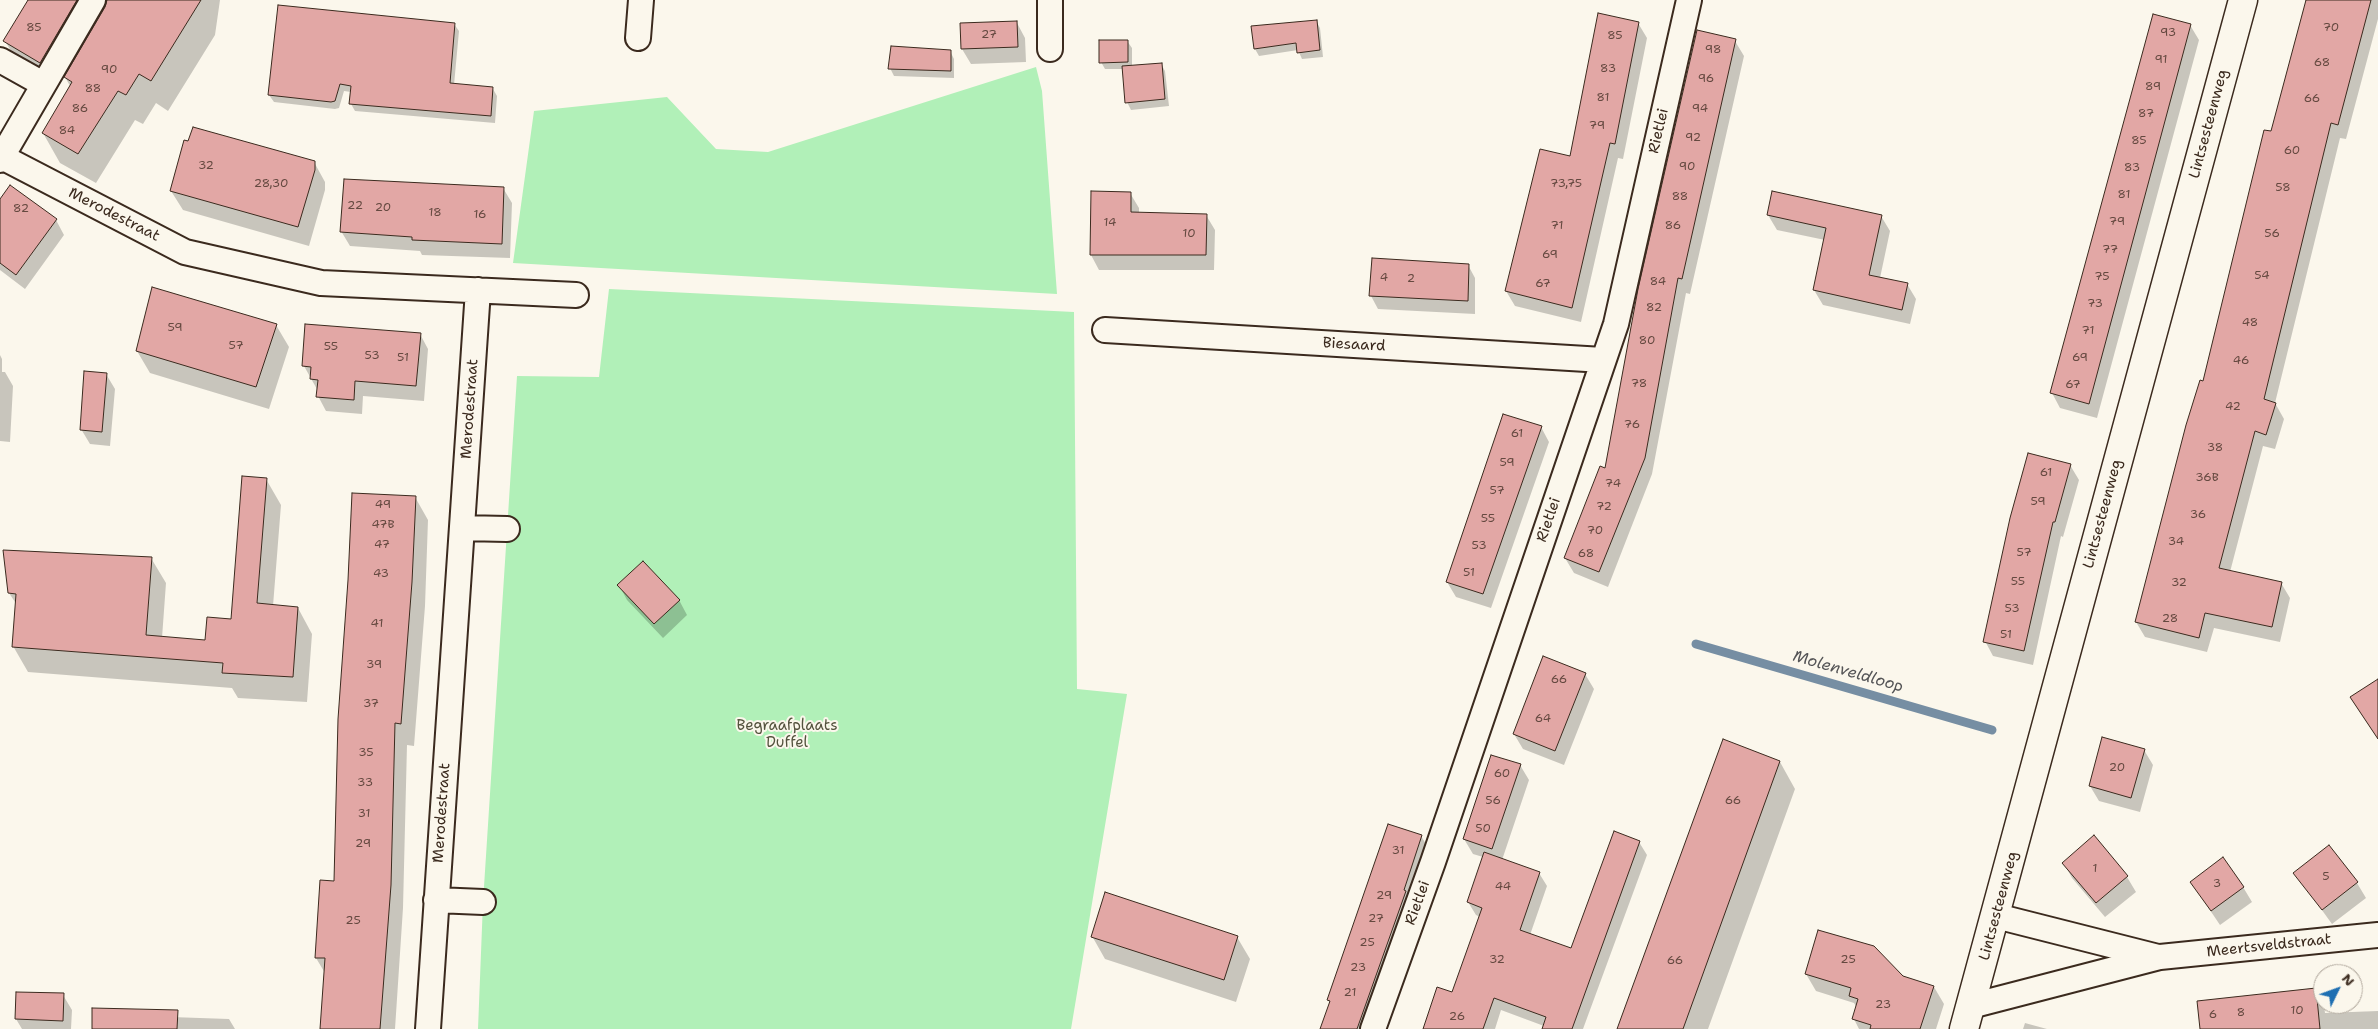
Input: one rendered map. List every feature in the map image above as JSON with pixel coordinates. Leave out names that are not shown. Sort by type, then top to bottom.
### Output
[{"type":"street","points":[[1,159],[93,0]]},
{"type":"street","points":[[638,38],[641,0]]},
{"type":"street","points":[[1050,0],[1050,49]]},
{"type":"street","name":"Rietlei","points":[[1373,1029],[1433,862],[1616,324],[1689,0]]},
{"type":"street","name":"Lintsesteenweg","points":[[1968,1018],[2243,0]]},
{"type":"street","points":[[0,60],[43,84]]},
{"type":"street","name":"Merodestraat","points":[[1,159],[185,252],[321,283],[478,290],[428,1029]]},
{"type":"street","points":[[478,290],[576,296]]},
{"type":"street","name":"Biesaard","points":[[1105,330],[1603,360]]},
{"type":"street","points":[[462,528],[507,529]]},
{"type":"street","points":[[436,900],[483,902]]},
{"type":"street","name":"Meertsveldstraat","points":[[1996,916],[2160,957]]},
{"type":"street","name":"Meertsveldstraat","points":[[1968,1018],[2160,957],[2378,935]]},
{"type":"green space","points":[[1036,67],[1042,91],[1057,294],[513,263],[534,111],[667,97],[716,149],[768,152]]},
{"type":"green space","name":"Begraafplaats Duffel","points":[[609,289],[1074,312],[1077,689],[1127,694],[1071,1029],[478,1029],[483,902],[517,376],[599,377]]},
{"type":"building","points":[[28,0],[77,0],[40,63],[3,41]]},
{"type":"building","points":[[107,0],[201,0],[151,81],[139,74],[126,95],[118,91],[78,154],[42,133],[72,82],[64,77],[105,7]]},
{"type":"building","points":[[2306,0],[2371,0],[2338,125],[2331,123],[2264,399],[2276,403],[2266,435],[2255,431],[2219,568],[2282,582],[2272,627],[2205,613],[2199,638],[2135,622],[2186,425],[2200,380],[2203,381],[2264,130],[2271,131]]},
{"type":"building","points":[[278,5],[455,23],[450,83],[493,87],[491,116],[349,104],[351,86],[340,84],[335,101],[331,102],[268,95]]},
{"type":"building","points":[[1598,13],[1639,22],[1615,144],[1610,143],[1572,308],[1505,291],[1540,149],[1570,156]]},
{"type":"building","points":[[2153,14],[2191,24],[2089,404],[2050,393]]},
{"type":"building","points":[[1317,20],[1320,50],[1297,53],[1296,43],[1254,49],[1251,26]]},
{"type":"building","points":[[1017,21],[1018,47],[961,49],[960,23]]},
{"type":"building","points":[[1697,30],[1736,39],[1682,279],[1678,278],[1645,458],[1599,572],[1564,558],[1600,466],[1605,468],[1638,289]]},
{"type":"building","points":[[1099,40],[1128,40],[1128,62],[1099,63]]},
{"type":"building","points":[[891,46],[951,50],[951,71],[888,69]]},
{"type":"building","points":[[1162,63],[1165,99],[1125,103],[1122,66]]},
{"type":"building","points":[[193,127],[315,161],[315,170],[298,227],[170,191],[184,140],[188,141]]},
{"type":"building","points":[[344,179],[504,187],[502,244],[412,240],[412,237],[340,232]]},
{"type":"building","points":[[10,185],[57,219],[16,275],[0,263],[0,199]]},
{"type":"building","points":[[1091,191],[1131,192],[1131,212],[1207,214],[1206,255],[1090,255]]},
{"type":"building","points":[[1772,191],[1882,215],[1869,275],[1908,283],[1902,310],[1813,290],[1826,228],[1767,215]]},
{"type":"building","points":[[1372,258],[1469,264],[1468,301],[1369,296]]},
{"type":"building","points":[[152,287],[277,324],[256,387],[136,351]]},
{"type":"building","points":[[305,324],[421,333],[416,386],[355,381],[354,400],[316,397],[318,380],[310,379],[311,367],[302,366]]},
{"type":"building","points":[[84,371],[107,373],[102,432],[80,430]]},
{"type":"building","points":[[1503,414],[1542,426],[1483,594],[1446,582]]},
{"type":"building","points":[[2028,453],[2071,464],[2055,522],[2053,522],[2024,651],[1983,642],[2010,518]]},
{"type":"building","points":[[242,476],[267,478],[257,603],[298,607],[293,677],[222,673],[223,663],[12,647],[16,594],[8,593],[3,550],[152,557],[146,635],[205,640],[207,617],[231,619]]},
{"type":"building","points":[[352,493],[416,496],[412,582],[401,724],[395,723],[391,885],[380,1029],[320,1029],[325,958],[315,958],[320,880],[334,881],[338,719]]},
{"type":"building","points":[[643,561],[680,600],[654,624],[617,585]]},
{"type":"building","points":[[1543,656],[1586,673],[1555,751],[1513,734]]},
{"type":"building","points":[[2378,679],[2378,739],[2350,697]]},
{"type":"building","points":[[2102,737],[2145,749],[2131,798],[2089,786]]},
{"type":"building","points":[[1723,739],[1780,761],[1683,1029],[1617,1029]]},
{"type":"building","points":[[1491,755],[1521,764],[1492,849],[1463,839]]},
{"type":"building","points":[[1388,824],[1422,835],[1404,890],[1406,891],[1357,1029],[1320,1029],[1330,1001],[1327,1000]]},
{"type":"building","points":[[1614,831],[1640,841],[1572,1029],[1542,1029],[1546,1017],[1494,998],[1483,1029],[1423,1029],[1437,987],[1452,992],[1482,908],[1467,902],[1484,852],[1540,872],[1520,930],[1571,948]]},
{"type":"building","points":[[2094,835],[2128,876],[2096,903],[2062,863]]},
{"type":"building","points":[[2329,845],[2358,882],[2322,910],[2293,873]]},
{"type":"building","points":[[2223,857],[2244,887],[2211,911],[2190,882]]},
{"type":"building","points":[[1105,892],[1238,936],[1224,980],[1091,937]]},
{"type":"building","points":[[1818,930],[1874,946],[1903,976],[1934,986],[1920,1029],[1870,1029],[1871,1025],[1852,1019],[1858,999],[1849,996],[1851,988],[1805,974]]},
{"type":"building","points":[[2313,988],[2313,1014],[2319,1014],[2320,1029],[2200,1029],[2197,1001]]},
{"type":"building","points":[[16,992],[64,993],[63,1021],[15,1019]]},
{"type":"building","points":[[92,1008],[178,1010],[177,1029],[92,1029]]},
{"type":"waterway","name":"Molenveldloop","points":[[1696,644],[1992,730]]}]
